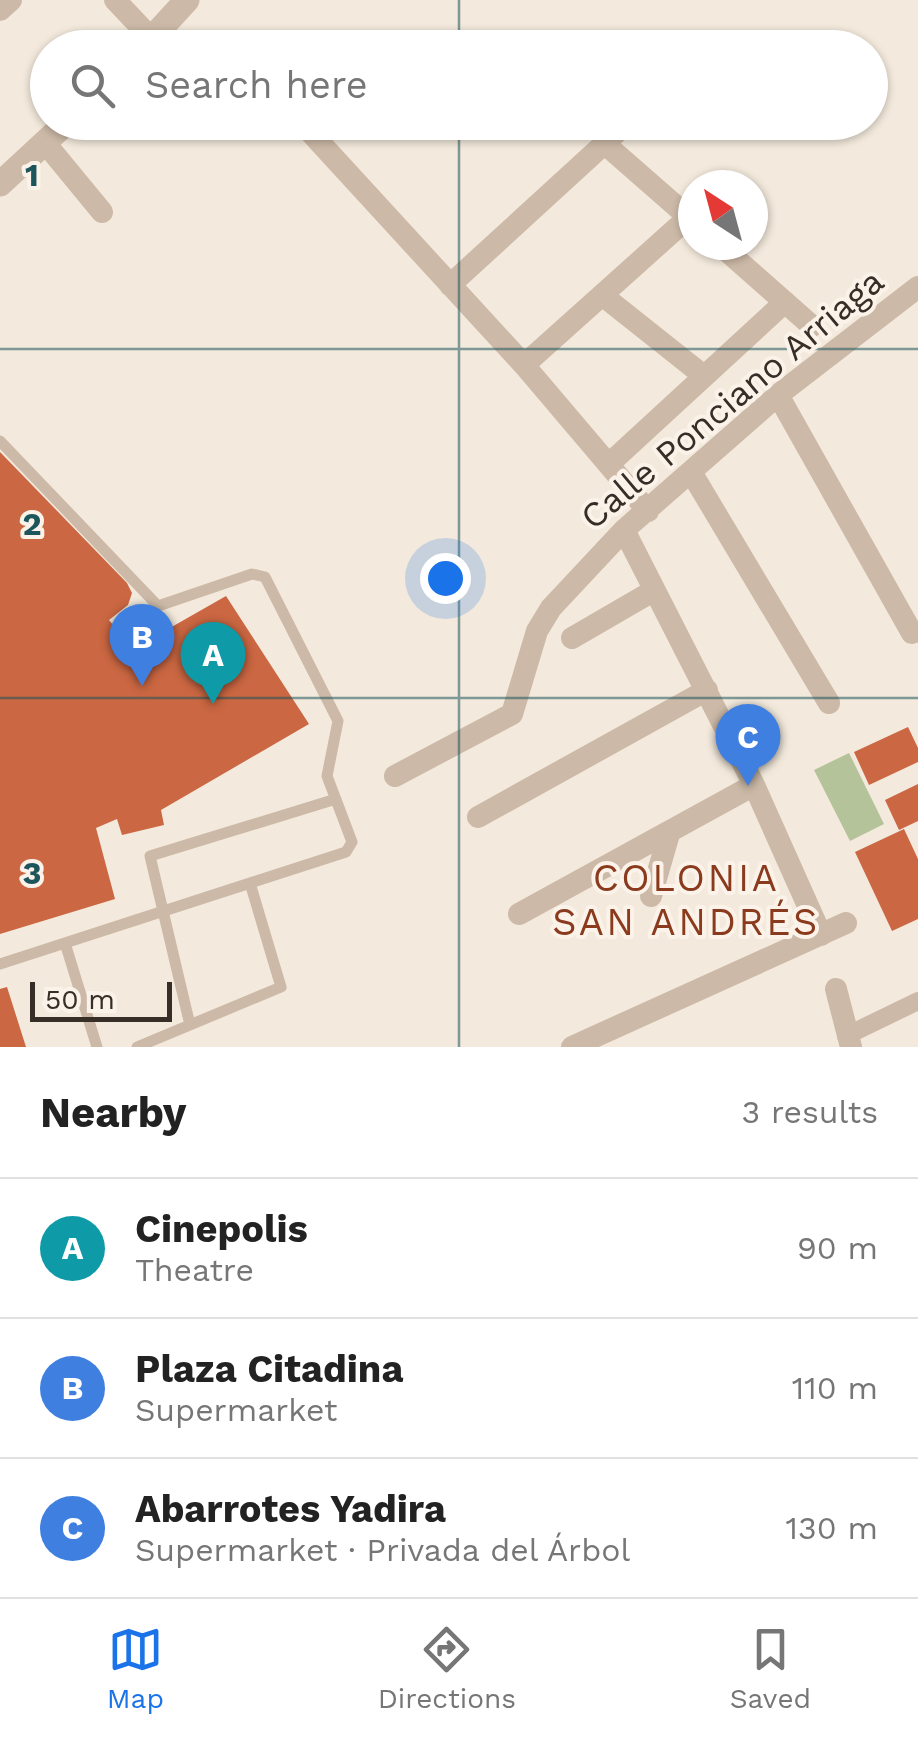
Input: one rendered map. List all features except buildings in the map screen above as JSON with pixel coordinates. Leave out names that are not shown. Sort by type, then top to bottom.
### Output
[{"type":"street","points":[[0,10],[11,0]]},
{"type":"street","points":[[115,0],[138,30]]},
{"type":"street","points":[[160,30],[187,0]]},
{"type":"street","points":[[0,184],[50,140]]},
{"type":"street","points":[[318,140],[524,366],[615,459],[653,506]]},
{"type":"street","points":[[450,286],[609,140]]},
{"type":"street","points":[[46,144],[102,212]]},
{"type":"street","points":[[605,144],[678,208]]},
{"type":"street","points":[[524,366],[678,230]]},
{"type":"street","points":[[737,260],[812,326]]},
{"type":"street","name":"Calle Ponciano Arriaga","points":[[395,776],[507,719],[515,709],[537,632],[551,608],[624,530],[778,395],[918,287]]},
{"type":"street","points":[[602,295],[704,376]]},
{"type":"street","points":[[615,459],[784,302]]},
{"type":"street","points":[[778,395],[912,632]]},
{"type":"street","points":[[691,472],[829,703]]},
{"type":"street","points":[[624,530],[754,784],[822,934]]},
{"type":"street","points":[[572,638],[653,591]]},
{"type":"street","points":[[478,818],[707,690]]},
{"type":"street","points":[[519,914],[754,784]]},
{"type":"street","points":[[651,896],[669,834]]},
{"type":"street","points":[[572,1047],[846,922]]},
{"type":"street","points":[[836,988],[848,1041],[918,1001]]},
{"type":"lane","points":[[0,441],[158,606],[252,574],[265,577],[338,720],[327,771],[352,842],[350,848],[250,883],[0,964]]},
{"type":"lane","points":[[190,1025],[160,912],[150,856],[336,798]]},
{"type":"lane","points":[[137,1047],[281,987],[250,883]]},
{"type":"lane","points":[[64,944],[97,1047]]},
{"type":"green space","points":[[849,753],[884,824],[850,841],[814,770]]},
{"type":"place","name":"Plaza Citadina","points":[[142,686]]},
{"type":"place","name":"Cinepolis","points":[[213,704]]},
{"type":"place","name":"Abarrotes Yadira","points":[[748,786]]},
{"type":"district","name":"COLONIA SAN ANDRÉS","points":[[686,900]]}]
